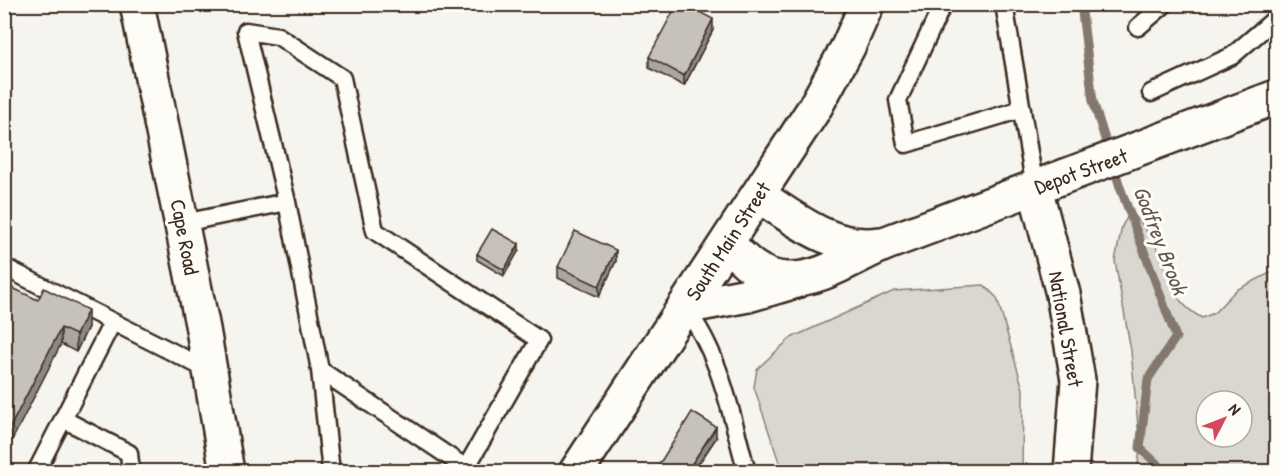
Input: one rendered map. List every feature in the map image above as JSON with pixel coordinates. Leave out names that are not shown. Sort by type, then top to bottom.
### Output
[{"type":"main road","name":"Cape Road","points":[[137,4],[183,223],[227,471]]},
{"type":"main road","name":"South Main Street","points":[[576,471],[823,93],[867,4]]},
{"type":"main road","name":"Depot Street","points":[[727,242],[746,263],[765,274],[786,279],[806,277],[885,244],[1276,97]]},
{"type":"main road","name":"National Street","points":[[1035,188],[1063,294],[1078,380],[1071,471]]},
{"type":"main road","name":"Depot Street","points":[[758,195],[832,240],[861,246],[885,244]]},
{"type":"main road","points":[[684,307],[758,292],[806,277]]},
{"type":"lane","points":[[943,4],[898,100],[906,144],[1022,109]]},
{"type":"lane","points":[[1004,4],[1035,188]]},
{"type":"lane","points":[[1138,27],[1165,4]]},
{"type":"lane","points":[[1151,93],[1232,56],[1276,18]]},
{"type":"lane","points":[[320,370],[466,468],[539,340],[375,231],[342,78],[278,36],[246,31],[287,202],[320,370],[331,471]]},
{"type":"lane","points":[[183,223],[287,202]]},
{"type":"lane","points":[[4,267],[211,372]]},
{"type":"lane","points":[[684,307],[702,332],[716,366],[747,471]]},
{"type":"lane","points":[[36,471],[112,323]]},
{"type":"lane","points":[[63,418],[129,453],[131,471]]},
{"type":"shaded area","points":[[1131,211],[1156,246],[1176,295],[1191,311],[1202,318],[1214,313],[1236,290],[1276,270],[1276,471],[1137,471],[1140,448],[1131,351],[1115,261],[1122,226]]},
{"type":"shaded area","points":[[984,285],[997,298],[1023,389],[1022,471],[782,471],[754,387],[757,369],[791,338],[894,291]]},
{"type":"building","points":[[677,4],[684,4],[713,19],[684,76],[649,57]]},
{"type":"building","points":[[492,229],[519,244],[504,270],[477,254]]},
{"type":"building","points":[[575,231],[616,250],[599,286],[558,267]]},
{"type":"building","points":[[4,284],[38,300],[44,288],[88,310],[76,335],[61,328],[4,439]]},
{"type":"building","points":[[692,412],[716,427],[687,471],[667,471],[658,466]]},
{"type":"building","points":[[390,463],[403,471],[385,471]]},
{"type":"waterway","name":"Godfrey Brook","points":[[1081,4],[1093,101],[1120,187],[1176,337],[1148,379],[1140,448],[1166,472]]}]
